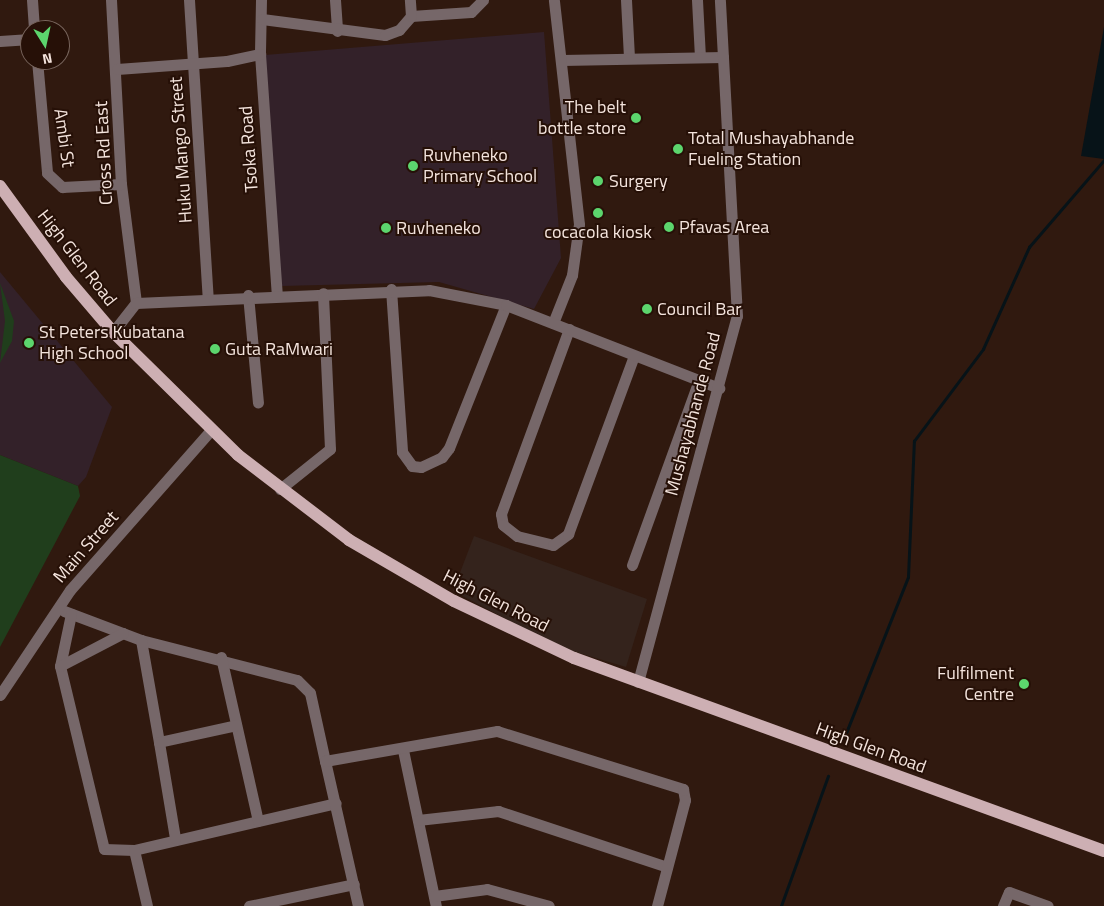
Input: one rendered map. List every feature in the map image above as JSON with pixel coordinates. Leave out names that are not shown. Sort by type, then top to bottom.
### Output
[{"type":"main road","name":"High Glen Road","points":[[0,186],[66,277],[113,332],[210,430],[280,489],[349,540],[454,601],[522,636],[638,682],[1104,851]]},
{"type":"street","points":[[32,0],[33,20]]},
{"type":"street","name":"Cross Rd East","points":[[111,0],[117,69],[121,184],[136,303]]},
{"type":"street","name":"Huku Mango Street","points":[[189,0],[208,298]]},
{"type":"street","name":"Tsoka Road","points":[[261,0],[260,54],[277,295]]},
{"type":"street","points":[[335,0],[337,31]]},
{"type":"street","points":[[262,19],[321,24],[337,31],[384,35],[399,30],[411,16],[410,0]]},
{"type":"street","points":[[411,16],[472,12],[483,0]]},
{"type":"street","points":[[554,0],[579,224],[572,275],[554,323]]},
{"type":"street","points":[[626,0],[629,58]]},
{"type":"street","points":[[697,0],[700,57]]},
{"type":"street","name":"Mushayabhande Road","points":[[638,682],[719,388],[739,291],[720,0]]},
{"type":"street","points":[[0,41],[20,40]]},
{"type":"street","points":[[117,69],[193,61],[227,61],[260,54]]},
{"type":"street","points":[[562,60],[724,57]]},
{"type":"street","name":"Ambi St","points":[[38,70],[48,173],[62,187],[121,184]]},
{"type":"street","points":[[113,332],[136,303],[248,295],[391,289],[452,292],[506,305],[719,388]]},
{"type":"street","points":[[391,289],[402,452],[412,466],[421,467],[442,457],[449,448],[506,305]]},
{"type":"street","points":[[280,489],[330,449],[323,293]]},
{"type":"street","points":[[248,295],[258,403]]},
{"type":"street","points":[[569,329],[501,514],[503,525],[517,536],[553,545],[568,534],[634,356]]},
{"type":"street","points":[[632,566],[699,380]]},
{"type":"street","name":"Main Street","points":[[0,695],[58,608],[210,430]]},
{"type":"street","points":[[58,608],[140,640],[220,657],[297,680],[305,687],[336,803],[358,906]]},
{"type":"street","points":[[71,614],[60,666],[99,842],[111,852],[134,850],[175,838],[336,803]]},
{"type":"street","points":[[60,666],[123,633]]},
{"type":"street","points":[[140,640],[175,838]]},
{"type":"street","points":[[220,657],[258,821]]},
{"type":"street","points":[[159,742],[236,725]]},
{"type":"street","points":[[325,761],[403,750],[497,731],[676,787],[686,797],[657,906]]},
{"type":"street","points":[[403,750],[435,901],[487,889],[549,906]]},
{"type":"street","points":[[418,820],[498,811],[667,867]]},
{"type":"street","points":[[134,850],[147,906]]},
{"type":"street","points":[[249,906],[354,884]]},
{"type":"street","points":[[1003,906],[1009,892],[1048,906]]},
{"type":"shaded area","points":[[1104,27],[1104,159],[1081,156]]},
{"type":"shaded area","name":"Ruvheneko Primary School","points":[[544,32],[561,258],[534,309],[439,282],[281,286],[265,55]]},
{"type":"shaded area","name":"St Peters Kubatana High School","points":[[0,272],[112,407],[86,477],[78,486],[0,455]]},
{"type":"shaded area","points":[[474,536],[647,599],[626,667],[559,647],[453,591]]},
{"type":"green space","points":[[0,283],[14,321],[12,341],[0,363],[5,321]]},
{"type":"green space","points":[[0,455],[78,486],[80,496],[0,647]]},
{"type":"waterway","points":[[844,738],[908,577],[914,441],[983,349],[1029,247],[1104,160]]},
{"type":"waterway","points":[[781,906],[828,776]]},
{"type":"place","name":"The belt bottle store","points":[[636,118]]},
{"type":"place","name":"Total Mushayabhande Fueling Station","points":[[678,149]]},
{"type":"place","name":"Ruvheneko Primary School","points":[[413,166]]},
{"type":"place","name":"Surgery","points":[[598,181]]},
{"type":"place","name":"cocacola kiosk","points":[[598,213]]},
{"type":"place","name":"Pfavas Area","points":[[669,227]]},
{"type":"place","name":"Ruvheneko","points":[[386,228]]},
{"type":"place","name":"Council Bar","points":[[647,309]]},
{"type":"place","name":"St Peters Kubatana High School","points":[[29,343]]},
{"type":"place","name":"Guta RaMwari","points":[[215,349]]},
{"type":"place","name":"Fulfilment Centre","points":[[1024,684]]}]
